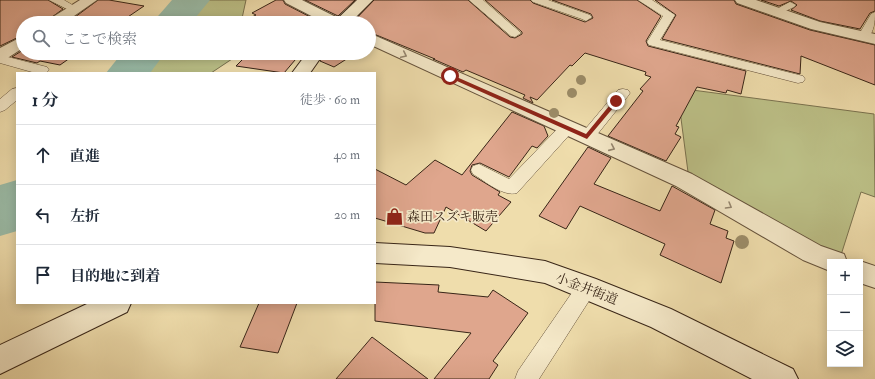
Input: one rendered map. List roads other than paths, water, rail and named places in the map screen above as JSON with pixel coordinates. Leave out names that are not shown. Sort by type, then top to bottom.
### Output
[{"type":"street","points":[[65,16],[90,0]]},
{"type":"street","points":[[291,0],[323,16]]},
{"type":"street","points":[[349,16],[366,0]]},
{"type":"street","points":[[742,0],[775,13],[816,26],[869,38]]},
{"type":"street","points":[[376,41],[684,180],[812,253],[827,259]]},
{"type":"street","points":[[0,54],[16,45]]},
{"type":"street","points":[[302,72],[311,60]]},
{"type":"street","name":"小金井街道","points":[[376,253],[450,257],[545,272],[588,287],[661,318],[783,379]]},
{"type":"street","points":[[863,273],[875,277]]},
{"type":"street","points":[[0,360],[84,318],[116,304]]},
{"type":"lane","points":[[55,0],[75,10]]},
{"type":"lane","points":[[475,0],[515,33]]},
{"type":"lane","points":[[537,0],[586,17]]},
{"type":"lane","points":[[644,0],[670,15],[653,42],[798,79]]},
{"type":"lane","points":[[775,13],[790,5]]},
{"type":"lane","points":[[869,38],[875,16]]},
{"type":"lane","points":[[0,59],[42,70],[39,72]]},
{"type":"lane","points":[[0,107],[16,93]]},
{"type":"lane","points":[[587,137],[623,93]]},
{"type":"lane","points":[[479,170],[511,188],[567,128]]},
{"type":"lane","points":[[526,379],[588,287]]},
{"type":"waterway","points":[[177,16],[192,0]]},
{"type":"waterway","points":[[128,72],[139,60]]},
{"type":"waterway","points":[[0,214],[16,202]]},
{"type":"place","name":"森田スズキ販売","points":[[394,216]]}]
